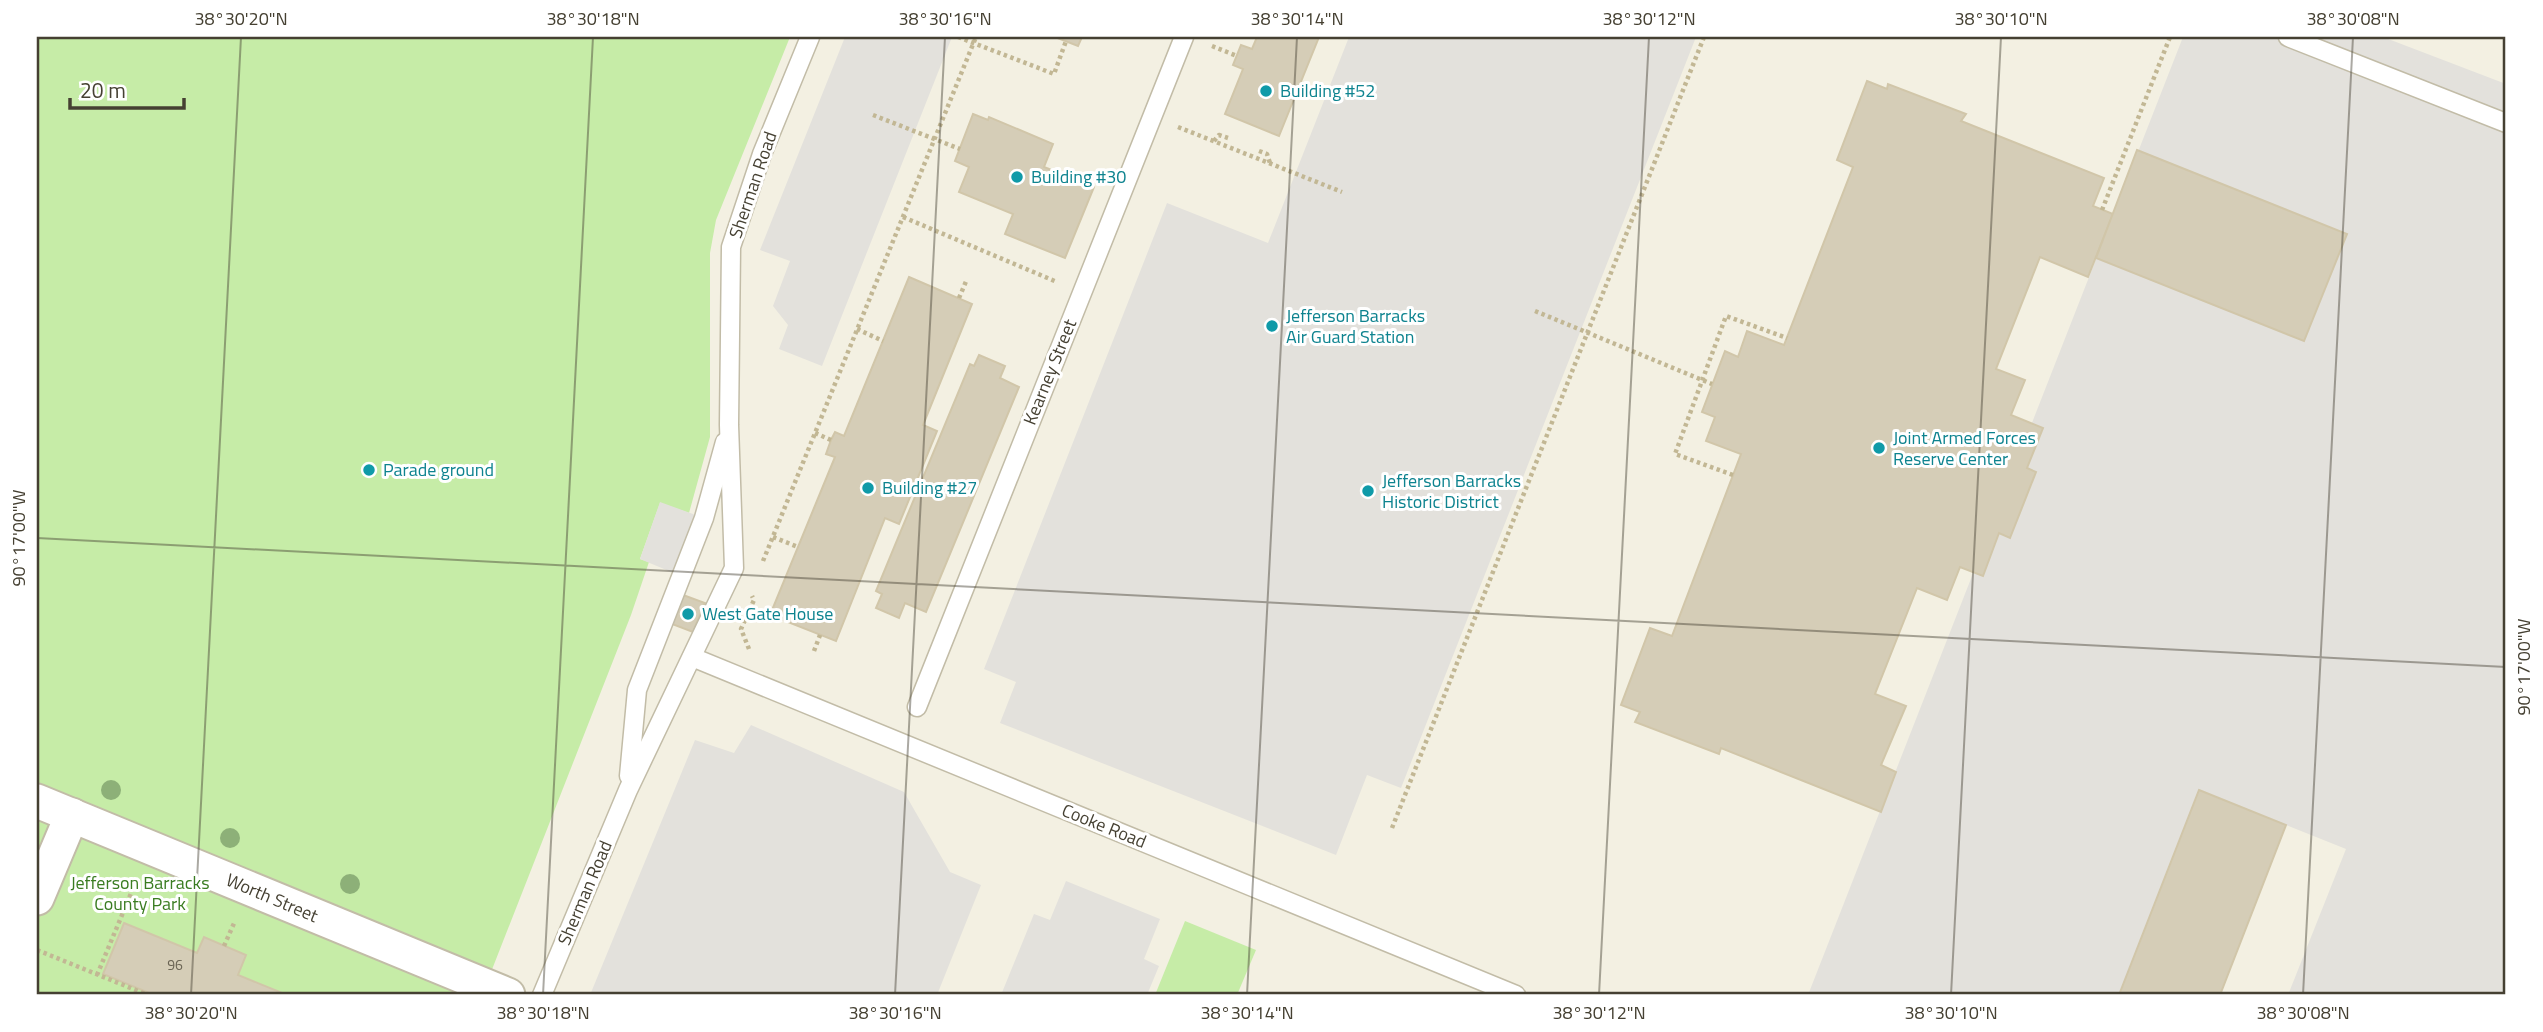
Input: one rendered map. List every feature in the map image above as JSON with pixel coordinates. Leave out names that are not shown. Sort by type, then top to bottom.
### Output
[{"type":"street","name":"Worth Street","points":[[37,801],[508,995]]},
{"type":"street","points":[[37,898],[72,815]]},
{"type":"lane","name":"Sherman Road","points":[[729,425],[732,247],[762,154],[810,37]]},
{"type":"lane","name":"Kearney Street","points":[[917,707],[1184,37]]},
{"type":"lane","points":[[2288,37],[2506,123]]},
{"type":"lane","points":[[628,790],[734,568],[729,425]]},
{"type":"lane","points":[[628,790],[637,690],[704,518],[729,425]]},
{"type":"lane","name":"Cooke Road","points":[[692,657],[1516,995]]},
{"type":"lane","name":"Sherman Road","points":[[542,995],[628,790]]},
{"type":"path","points":[[958,37],[975,40],[1054,74],[1066,41]]},
{"type":"path","points":[[1392,828],[1704,37]]},
{"type":"path","points":[[2102,210],[2169,37]]},
{"type":"path","points":[[760,570],[975,40]]},
{"type":"path","points":[[1212,46],[1237,56]]},
{"type":"path","points":[[873,115],[960,149]]},
{"type":"path","points":[[1152,116],[1342,192]]},
{"type":"path","points":[[1214,141],[1219,135],[1228,138]]},
{"type":"path","points":[[1259,151],[1267,154],[1270,163]]},
{"type":"path","points":[[903,217],[1081,292]]},
{"type":"path","points":[[959,298],[967,279]]},
{"type":"path","points":[[1535,311],[1712,384]]},
{"type":"path","points":[[1733,475],[1675,454],[1726,316],[1787,338]]},
{"type":"path","points":[[857,329],[883,341]]},
{"type":"path","points":[[815,433],[831,440]]},
{"type":"path","points":[[773,537],[798,547]]},
{"type":"path","points":[[749,650],[741,629],[754,600],[751,592]]},
{"type":"path","points":[[814,651],[820,635]]},
{"type":"path","points":[[97,975],[138,878]]},
{"type":"path","points":[[224,946],[236,918]]},
{"type":"path","points":[[37,950],[148,995]]},
{"type":"green space","name":"Parade ground","points":[[37,37],[790,37],[716,220],[710,253],[710,437],[689,513],[660,503],[640,559],[649,562],[631,615],[482,995],[37,995]]},
{"type":"green space","points":[[1185,921],[1256,950],[1237,995],[1155,995]]},
{"type":"shaded area","points":[[845,37],[952,37],[822,366],[779,349],[788,325],[773,306],[790,261],[760,250]]},
{"type":"shaded area","points":[[1349,37],[1696,37],[1401,788],[1367,775],[1336,855],[1000,723],[1016,682],[984,669],[1167,203],[1268,243]]},
{"type":"shaded area","points":[[2183,37],[2383,37],[2506,84],[2506,995],[2288,995],[2346,849],[2199,790],[2119,995],[1808,995]]},
{"type":"shaded area","points":[[660,502],[704,518],[681,576],[640,559]]},
{"type":"shaded area","points":[[751,725],[904,792],[950,872],[981,885],[937,995],[590,995],[695,740],[734,753]]},
{"type":"shaded area","points":[[1066,881],[1160,919],[1144,959],[1159,966],[1147,995],[1001,995],[1034,914],[1050,920]]},
{"type":"building","points":[[1055,37],[1082,37],[1078,46]]},
{"type":"building","name":"Building #52","points":[[1257,37],[1319,37],[1279,136],[1225,114],[1243,69],[1233,65],[1241,45],[1252,49]]},
{"type":"building","name":"Joint Armed Forces Reserve Center","points":[[1867,81],[1887,89],[1888,84],[1966,114],[1961,121],[2104,178],[2093,206],[2113,214],[2088,277],[2040,257],[1996,369],[2025,380],[2011,415],[2043,428],[2027,468],[2036,472],[2010,538],[1999,533],[1983,576],[1960,567],[1947,600],[1917,588],[1875,694],[1906,706],[1881,765],[1896,772],[1881,812],[1721,748],[1719,754],[1635,722],[1640,712],[1621,705],[1650,628],[1672,636],[1741,454],[1706,441],[1715,417],[1702,412],[1725,351],[1738,357],[1747,331],[1784,345],[1853,167],[1837,160]]},
{"type":"building","name":"Building #30","points":[[973,114],[988,120],[989,117],[1053,144],[1044,167],[1094,187],[1065,258],[1005,234],[1013,214],[959,192],[969,167],[955,161]]},
{"type":"building","points":[[2137,150],[2347,234],[2304,341],[2096,258]]},
{"type":"building","name":"Building #27","points":[[909,277],[972,304],[923,425],[937,431],[899,524],[885,518],[836,641],[770,615],[835,457],[826,454],[831,440],[835,432],[844,436]]},
{"type":"building","points":[[979,355],[1005,366],[1000,378],[1019,387],[926,612],[905,603],[899,618],[876,608],[882,594],[876,591],[970,364],[974,366]]},
{"type":"building","name":"West Gate House","points":[[683,595],[705,603],[693,632],[672,624]]},
{"type":"building","points":[[2199,790],[2286,825],[2220,995],[2119,995]]},
{"type":"building","points":[[124,923],[197,953],[204,937],[246,955],[238,975],[287,995],[154,995],[103,974]]},
{"type":"place","name":"Building #52","points":[[1266,91]]},
{"type":"place","name":"Building #30","points":[[1017,177]]},
{"type":"place","name":"Jefferson Barracks Air Guard Station","points":[[1272,326]]},
{"type":"place","name":"Joint Armed Forces Reserve Center","points":[[1879,448]]},
{"type":"place","name":"Parade ground","points":[[369,470]]},
{"type":"place","name":"Building #27","points":[[868,488]]},
{"type":"place","name":"Jefferson Barracks Historic District","points":[[1368,491]]},
{"type":"place","name":"West Gate House","points":[[688,614]]},
{"type":"park label","name":"Jefferson Barracks County Park","points":[[140,893]]}]
